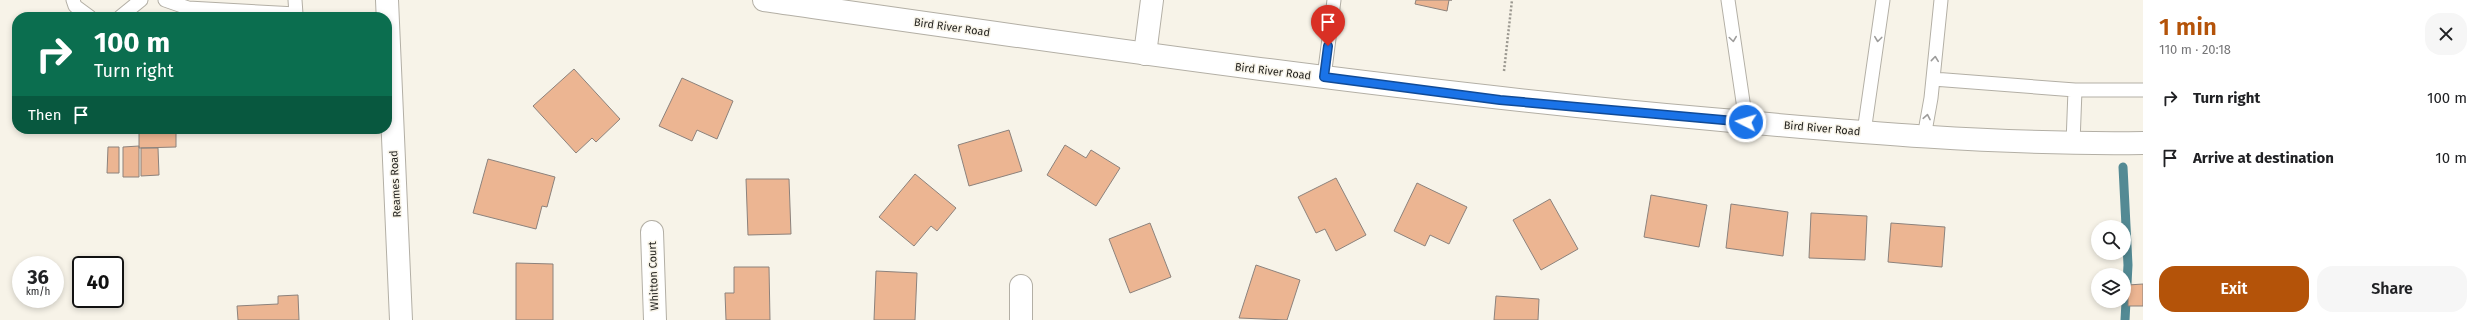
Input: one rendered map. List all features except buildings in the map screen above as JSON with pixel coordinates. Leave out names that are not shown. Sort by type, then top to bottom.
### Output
[{"type":"street","name":"Reames Road","points":[[387,0],[388,12]]},
{"type":"street","name":"Bird River Road","points":[[764,0],[1145,54],[1500,100],[1924,137],[2073,143],[2143,143]]},
{"type":"street","points":[[1145,54],[1152,0]]},
{"type":"street","name":"Reames Road","points":[[392,114],[401,320]]},
{"type":"street","name":"Whitton Court","points":[[652,232],[655,320]]},
{"type":"street","points":[[1021,286],[1021,320]]},
{"type":"lane","points":[[73,0],[76,6],[84,12]]},
{"type":"lane","points":[[126,12],[141,0]]},
{"type":"lane","points":[[165,0],[188,8],[260,12]]},
{"type":"lane","points":[[296,0],[296,12]]},
{"type":"lane","points":[[1324,77],[1334,0]]},
{"type":"lane","points":[[1728,0],[1746,122]]},
{"type":"lane","points":[[1864,132],[1883,0]]},
{"type":"lane","points":[[1924,137],[1933,78],[1941,0]]},
{"type":"lane","points":[[1933,78],[2075,90],[2143,90]]},
{"type":"lane","points":[[2073,143],[2075,90]]},
{"type":"path","points":[[1500,100],[1512,0]]},
{"type":"waterway","points":[[2123,167],[2128,265],[2125,320]]},
{"type":"route","points":[[1328,46],[1324,77],[1346,81],[1500,100],[1746,122]]}]
